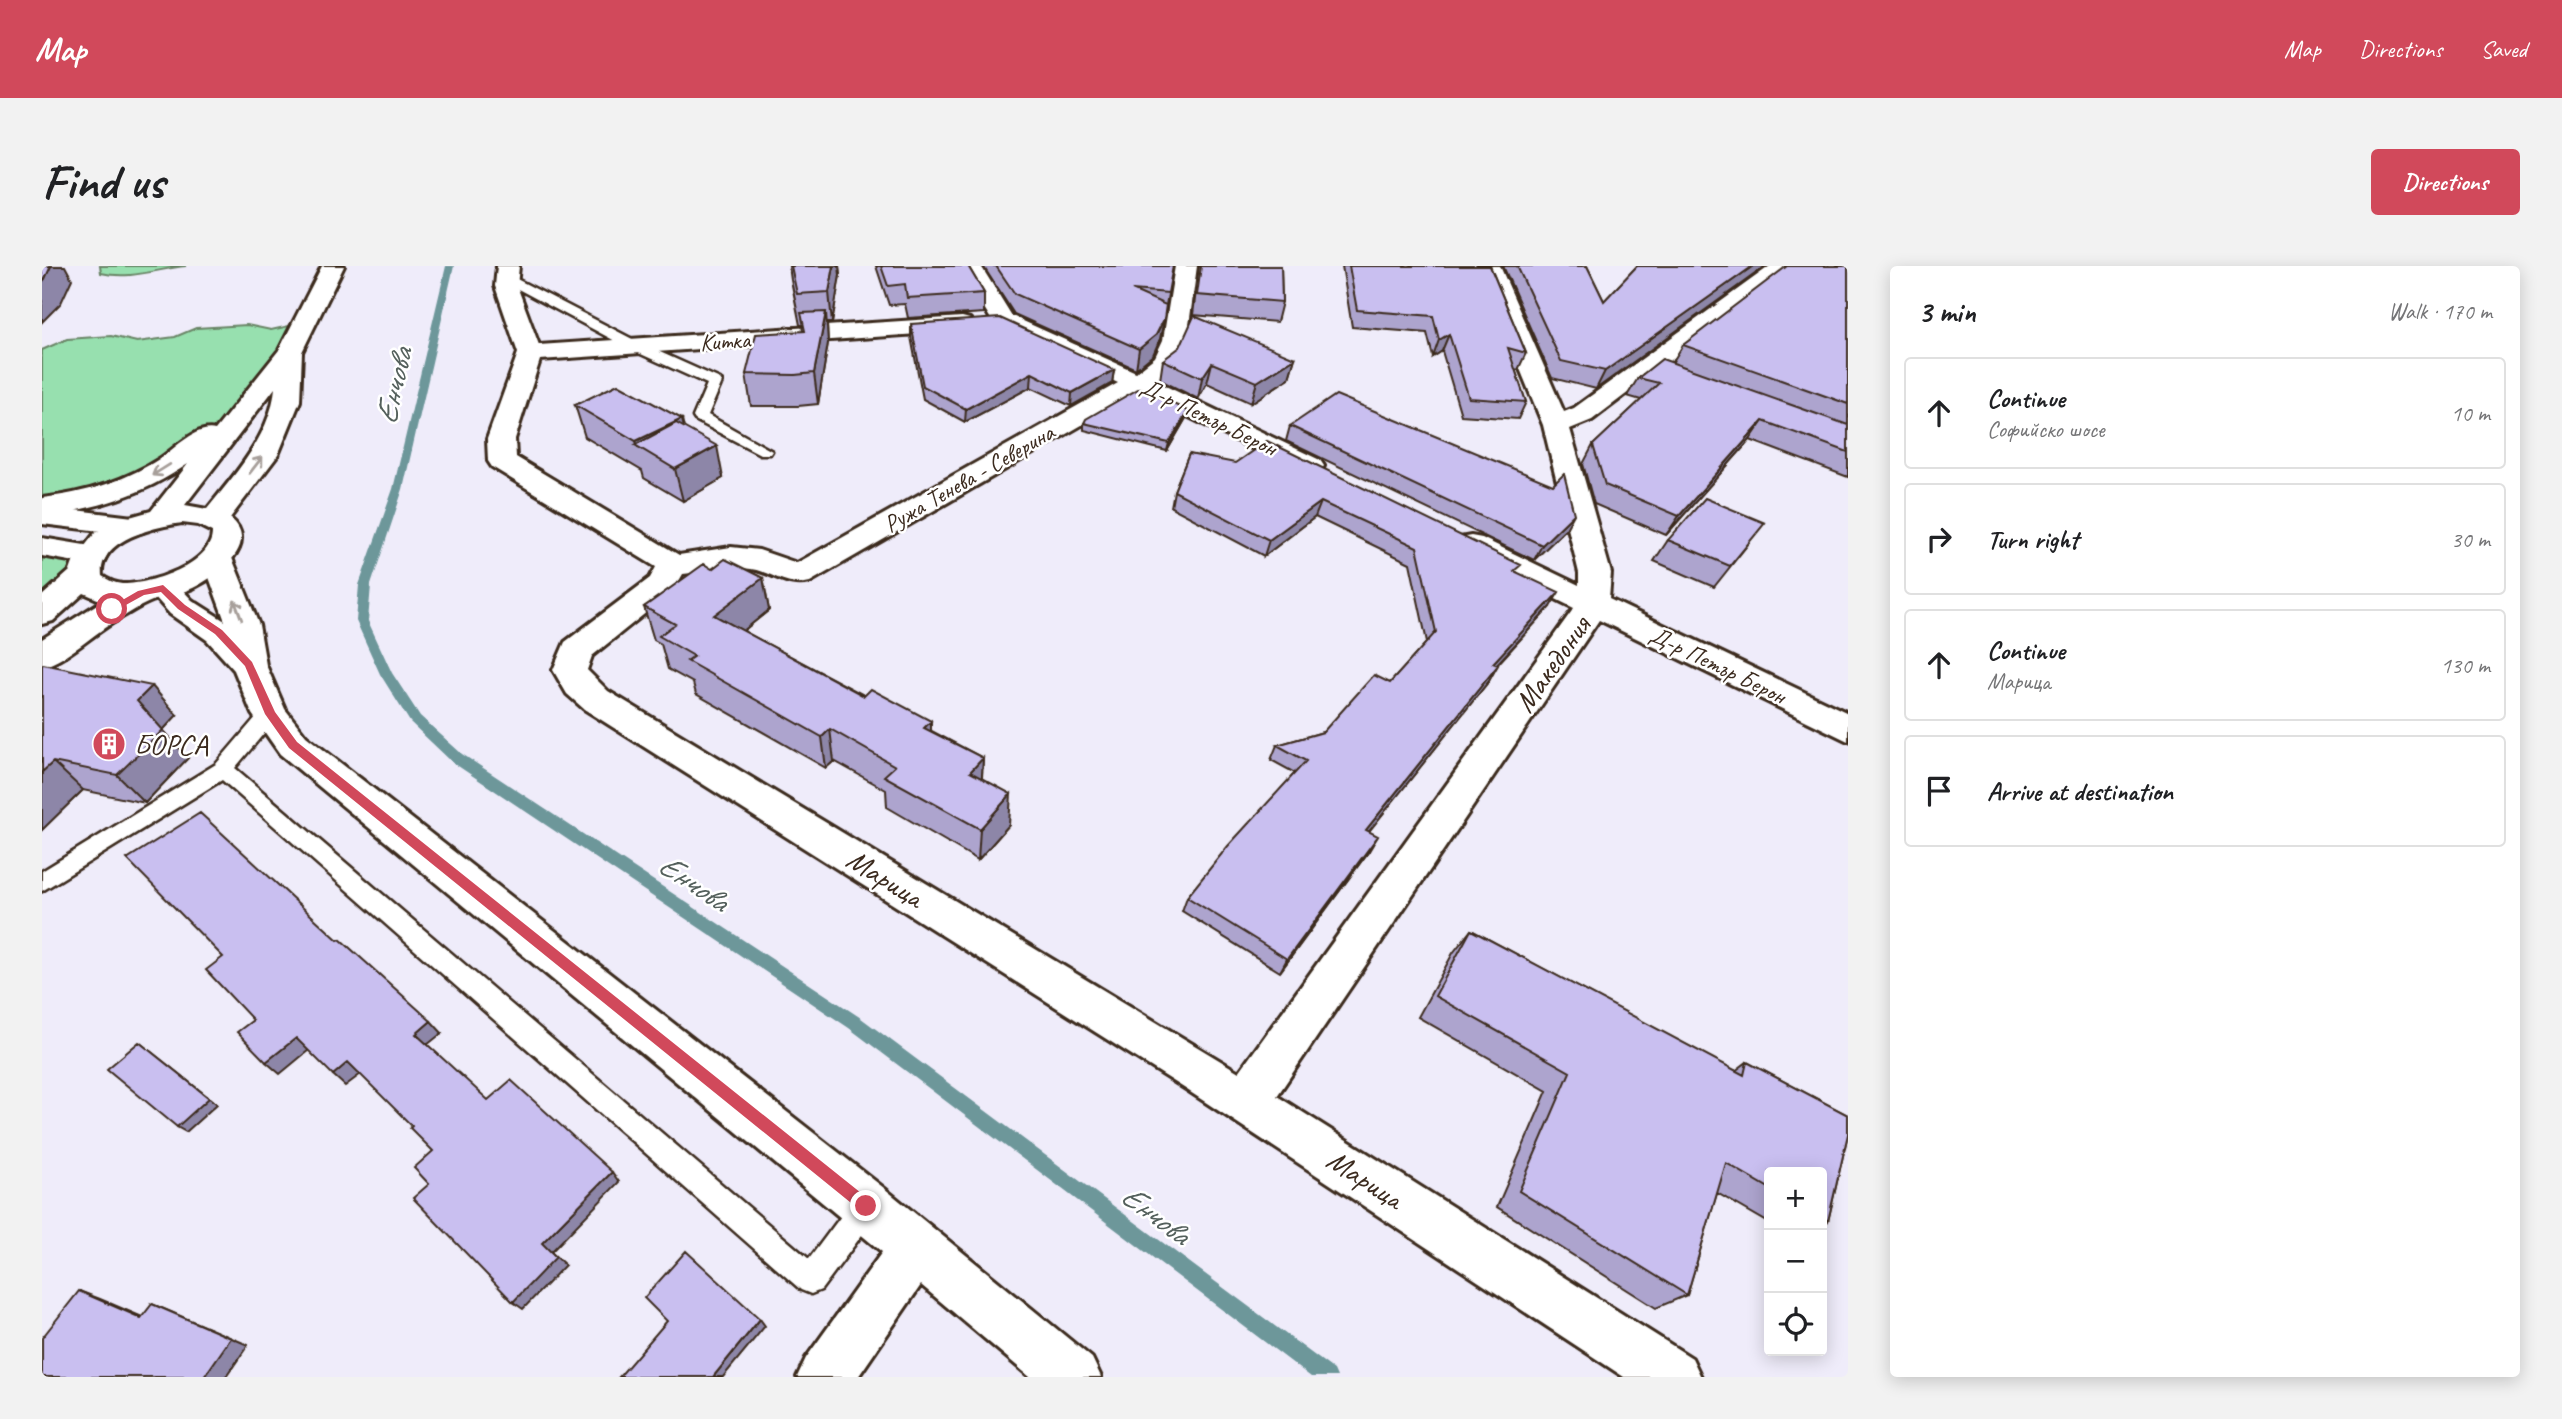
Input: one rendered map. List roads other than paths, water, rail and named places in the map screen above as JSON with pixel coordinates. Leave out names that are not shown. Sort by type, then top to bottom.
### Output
[{"type":"street","points":[[162,516],[290,352],[333,266]]},
{"type":"street","points":[[970,266],[1003,321]]},
{"type":"street","name":"Ружа Тенева - Северина","points":[[672,566],[731,557],[759,560],[799,575],[1138,382],[1165,361],[1175,340],[1186,266]]},
{"type":"street","name":"Македония","points":[[1245,1102],[1593,605],[1595,573],[1556,425],[1489,266]]},
{"type":"street","points":[[1556,425],[1583,414],[1662,371],[1784,266]]},
{"type":"street","points":[[508,272],[506,286],[530,353],[501,439],[502,461],[665,559],[672,566]]},
{"type":"street","name":"Китка","points":[[530,353],[1003,321]]},
{"type":"street","name":"Д-р Петър Берон","points":[[1003,321],[1138,382],[1335,478]]},
{"type":"street","points":[[214,519],[264,455],[287,401],[290,352]]},
{"type":"street","points":[[42,507],[79,504],[137,484],[177,460],[255,400]]},
{"type":"street","points":[[42,613],[89,565],[102,544],[133,526],[162,516],[200,514],[224,526],[227,535],[225,546],[217,558],[194,575],[152,590],[99,616],[42,655]]},
{"type":"street","points":[[42,515],[133,526]]},
{"type":"street","name":"Д-р Петър Берон","points":[[1446,533],[1848,729]]},
{"type":"street","points":[[42,547],[89,565]]},
{"type":"street","points":[[217,558],[243,625],[249,665],[270,714],[293,745],[866,1206],[1073,1377]]},
{"type":"street","points":[[89,565],[92,584],[103,591],[152,590],[219,632],[249,665]]},
{"type":"street","name":"Марица","points":[[672,566],[662,584],[577,650],[570,670],[579,685],[607,708],[1245,1102],[1673,1377]]},
{"type":"street","points":[[825,1377],[916,1247]]},
{"type":"lane","points":[[508,272],[638,346],[715,382],[701,418],[765,451]]},
{"type":"lane","points":[[42,882],[223,769],[270,714]]},
{"type":"lane","points":[[223,769],[811,1280],[866,1206]]},
{"type":"waterway","name":"Енчова","points":[[450,266],[398,489],[365,585],[362,621],[386,674],[415,719],[457,758],[855,1023],[1327,1377]]},
{"type":"place","name":"БОРСА","points":[[109,744]]}]
